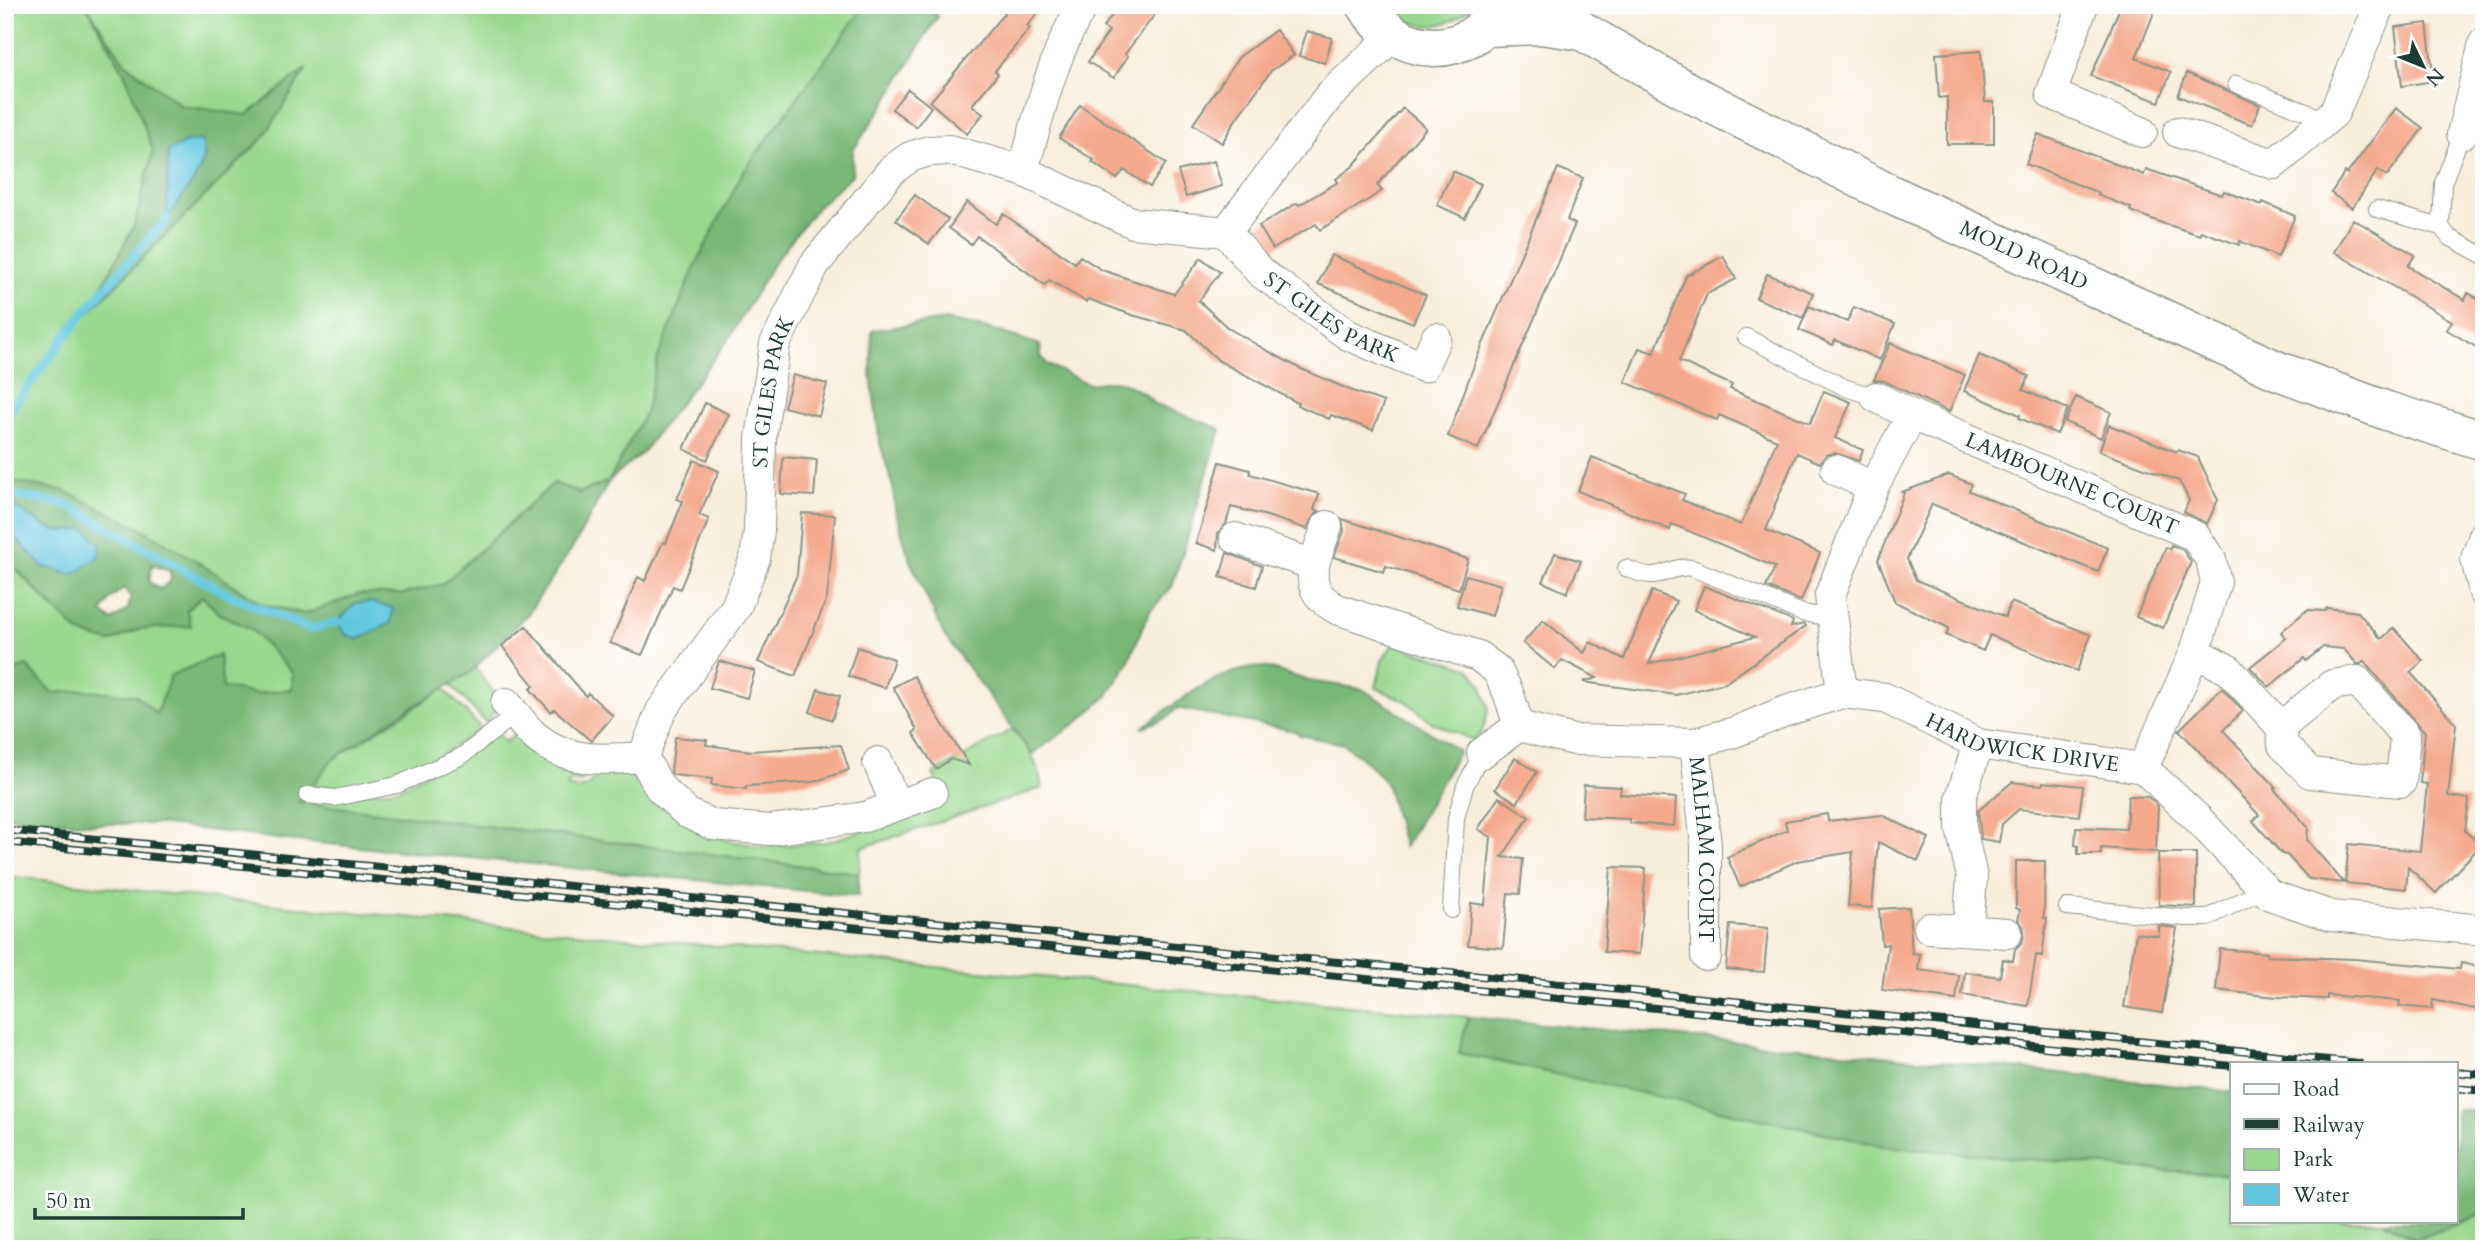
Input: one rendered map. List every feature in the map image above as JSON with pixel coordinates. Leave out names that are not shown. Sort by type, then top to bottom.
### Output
[{"type":"main road","points":[[1366,5],[1375,20],[1393,36],[1415,46],[1440,47],[1464,41],[1492,16]]},
{"type":"main road","name":"MOLD ROAD","points":[[1555,5],[1582,31],[1696,96],[1892,195],[2251,359],[2387,411],[2484,441]]},
{"type":"main road","name":"MOLD ROAD","points":[[1492,16],[1582,31]]},
{"type":"street","points":[[1023,171],[1043,99],[1071,24],[1083,5]]},
{"type":"street","points":[[2083,5],[2051,94],[2141,132]]},
{"type":"street","points":[[2178,132],[2274,164],[2334,113],[2380,5]]},
{"type":"street","points":[[1226,232],[1329,96],[1393,36]]},
{"type":"street","points":[[2462,134],[2484,43]]},
{"type":"street","name":"ST GILES PARK","points":[[643,757],[661,712],[730,616],[755,558],[759,531],[761,438],[775,344],[814,265],[892,170],[910,157],[929,151],[950,150],[1023,171],[1133,223],[1226,232],[1260,272],[1348,335],[1423,367],[1436,338]]},
{"type":"street","name":"LAMBOURNE COURT","points":[[1877,397],[1912,415],[2195,536],[2211,560],[2216,582],[2195,652],[2143,768]]},
{"type":"street","points":[[1842,693],[1830,595],[1873,487],[1912,415]]},
{"type":"street","points":[[1836,470],[1873,487]]},
{"type":"street","points":[[1327,527],[1311,578],[1317,594],[1326,603],[1373,636],[1478,656],[1497,670],[1508,692],[1519,726],[1482,753]]},
{"type":"street","points":[[2484,536],[2476,559],[2484,592]]},
{"type":"street","points":[[1235,538],[1272,539],[1314,565]]},
{"type":"street","points":[[2195,652],[2229,670],[2281,727]]},
{"type":"street","name":"HARDWICK DRIVE","points":[[1519,726],[1574,740],[1695,743],[1735,732],[1783,712],[1842,693],[1885,698],[1978,744],[2143,768],[2197,819],[2270,895],[2331,916],[2484,930]]},
{"type":"street","points":[[511,709],[537,738],[575,758],[614,760],[643,757],[660,788],[687,813],[713,825],[770,830],[865,817],[932,793]]},
{"type":"street","name":"MALHAM COURT","points":[[1695,743],[1706,845],[1706,956]]},
{"type":"street","points":[[1968,929],[1972,877],[1961,828],[1961,797],[1978,744]]},
{"type":"street","points":[[878,762],[896,805]]},
{"type":"street","points":[[1929,928],[2007,933]]},
{"type":"lane","points":[[2236,84],[2326,120]]},
{"type":"lane","points":[[2441,227],[2443,183],[2462,134]]},
{"type":"lane","points":[[2377,209],[2441,227],[2449,237],[2484,256]]},
{"type":"lane","points":[[1746,337],[1846,388],[1877,397]]},
{"type":"lane","points":[[1626,568],[1654,575],[1684,566],[1802,614],[1833,618]]},
{"type":"lane","points":[[307,795],[335,799],[397,785],[462,757],[511,709]]},
{"type":"lane","points":[[1451,910],[1456,818],[1465,786],[1482,753]]},
{"type":"lane","points":[[2067,906],[2207,918],[2264,890]]},
{"type":"green space","points":[[5,5],[880,5],[650,394],[646,411],[609,481],[580,493],[554,483],[443,584],[345,643],[5,494]]},
{"type":"green space","points":[[86,5],[125,63],[182,106],[247,115],[307,68],[264,137],[88,313],[134,226],[153,151],[125,74]]},
{"type":"green space","points":[[865,5],[934,5],[937,17],[889,97],[853,150],[852,175],[818,206],[775,261],[728,340],[642,453],[609,481],[646,411],[658,357],[695,266],[742,174]]},
{"type":"green space","points":[[1391,5],[1473,5],[1453,19],[1431,26],[1410,21]]},
{"type":"green space","points":[[947,320],[997,331],[1040,345],[1041,356],[1048,365],[1088,384],[1113,381],[1124,383],[1145,394],[1153,403],[1221,429],[1172,587],[1149,612],[1127,665],[1108,695],[1079,721],[1032,754],[944,635],[910,561],[880,443],[871,376],[872,330]]},
{"type":"green space","points":[[5,480],[65,491],[142,529],[262,604],[305,614],[359,594],[403,594],[443,584],[554,483],[580,493],[609,481],[575,544],[527,615],[470,673],[399,715],[332,760],[299,802],[859,873],[858,896],[287,840],[159,824],[94,824],[5,817],[5,672],[27,666],[53,693],[84,690],[136,695],[156,714],[171,675],[219,655],[223,688],[256,694],[292,689],[293,673],[251,629],[220,614],[202,596],[187,610],[191,626],[140,629],[110,642],[79,633],[14,567],[5,547],[5,527],[42,566],[73,575],[85,529],[54,530],[5,504]],"holes":[[[152,565],[170,571],[171,581],[160,589],[149,582]],[[124,588],[131,597],[128,609],[112,621],[102,612],[110,599]]]},
{"type":"green space","points":[[5,547],[14,567],[53,608],[110,642],[140,629],[190,625],[187,610],[202,596],[220,614],[251,629],[293,673],[292,689],[256,694],[223,688],[219,656],[156,714],[84,690],[53,694],[27,666],[5,672]]},
{"type":"green space","points":[[1393,644],[1469,668],[1481,684],[1489,708],[1482,732],[1473,740],[1433,723],[1406,701],[1376,688],[1382,661]]},
{"type":"green space","points":[[1264,667],[1310,681],[1362,689],[1459,751],[1404,848],[1386,783],[1370,765],[1344,744],[1300,735],[1295,731],[1177,708],[1167,718],[1141,728],[1184,697],[1214,680],[1246,669]]},
{"type":"green space","points":[[475,668],[501,702],[486,723],[451,685]]},
{"type":"green space","points":[[444,689],[481,728],[450,750],[396,774],[340,787],[312,785],[332,760]]},
{"type":"green space","points":[[1013,729],[1032,756],[1042,788],[861,848],[859,873],[299,803],[302,798],[398,789],[497,734],[506,742],[516,732],[527,748],[574,772],[590,773],[582,781],[570,781],[567,787],[586,787],[599,773],[631,776],[658,805],[726,840],[764,847],[826,842],[945,799],[933,774]]},
{"type":"green space","points":[[5,876],[224,900],[1468,1017],[1459,1053],[1884,1146],[2140,1169],[2230,1174],[2230,1222],[2385,1222],[2416,1240],[2484,1213],[2484,1249],[5,1249]]},
{"type":"green space","points":[[1468,1017],[2033,1070],[2230,1092],[2230,1174],[2140,1169],[1884,1146],[1459,1053]]},
{"type":"green space","points":[[2458,1110],[2484,1112],[2484,1213],[2416,1240],[2385,1222],[2458,1222]]},
{"type":"water","points":[[202,140],[205,157],[195,179],[167,219],[168,151],[186,142]]},
{"type":"water","points":[[5,504],[54,530],[85,528],[101,545],[98,558],[73,575],[42,566],[5,527]]},
{"type":"water","points":[[371,602],[393,608],[391,623],[358,640],[345,634],[337,622],[356,603]]},
{"type":"building","points":[[1011,5],[1044,5],[1027,26],[1030,28],[995,71],[998,74],[972,105],[983,114],[967,134],[930,102]]},
{"type":"building","points":[[1120,5],[1162,5],[1125,54],[1128,56],[1114,78],[1088,62],[1109,31],[1103,27]]},
{"type":"building","points":[[2121,5],[2157,5],[2136,58],[2171,72],[2159,102],[2091,76]]},
{"type":"building","points":[[2427,23],[2434,81],[2402,86],[2395,27]]},
{"type":"building","points":[[1276,30],[1294,55],[1271,71],[1222,143],[1193,124],[1239,57]]},
{"type":"building","points":[[1307,31],[1332,38],[1325,63],[1299,56]]},
{"type":"building","points":[[1981,51],[1985,102],[1994,102],[1994,144],[1947,144],[1947,97],[1939,98],[1936,54]]},
{"type":"building","points":[[2187,73],[2260,105],[2252,125],[2178,96]]},
{"type":"building","points":[[908,89],[931,107],[916,127],[892,109]]},
{"type":"building","points":[[1080,105],[1166,163],[1150,187],[1124,170],[1117,179],[1092,162],[1094,160],[1059,138]]},
{"type":"building","points":[[1403,108],[1426,128],[1377,185],[1382,191],[1320,230],[1316,224],[1273,249],[1259,226],[1338,182],[1336,179],[1352,167]]},
{"type":"building","points":[[2396,108],[2423,128],[2387,176],[2378,170],[2352,208],[2331,193]]},
{"type":"building","points":[[2038,134],[2144,175],[2146,169],[2222,195],[2224,191],[2262,205],[2263,202],[2295,216],[2278,257],[2240,241],[2239,245],[2201,231],[2200,235],[2162,223],[2130,211],[2131,208],[2098,195],[2099,193],[2026,164]]},
{"type":"building","points":[[1214,161],[1222,186],[1186,197],[1178,171]]},
{"type":"building","points":[[1558,168],[1583,178],[1567,220],[1575,224],[1478,449],[1448,436],[1476,360]]},
{"type":"building","points":[[1453,171],[1481,184],[1465,218],[1437,205]]},
{"type":"building","points":[[915,195],[948,219],[929,244],[896,220]]},
{"type":"building","points":[[967,202],[996,224],[1003,214],[1075,263],[1080,256],[1102,270],[1174,294],[1201,258],[1220,272],[1199,301],[1228,328],[1266,350],[1299,368],[1384,402],[1373,430],[1331,415],[1329,419],[1297,405],[1298,403],[1219,361],[1186,330],[1088,299],[1086,302],[1049,280],[1045,285],[977,236],[971,244],[949,228]]},
{"type":"building","points":[[2353,219],[2415,255],[2408,266],[2465,300],[2468,293],[2484,302],[2484,334],[2476,347],[2447,330],[2452,321],[2334,252]]},
{"type":"building","points":[[1331,255],[1426,295],[1413,323],[1318,284]]},
{"type":"building","points":[[1723,256],[1736,279],[1707,294],[1679,361],[1732,385],[1730,389],[1810,423],[1824,391],[1851,402],[1835,438],[1863,450],[1859,461],[1835,453],[1826,455],[1820,463],[1797,453],[1774,507],[1766,530],[1820,553],[1801,601],[1766,587],[1775,567],[1672,524],[1670,530],[1578,491],[1592,457],[1685,494],[1682,500],[1741,525],[1777,440],[1719,415],[1717,420],[1625,382],[1639,348],[1654,353],[1686,276]]},
{"type":"building","points":[[1767,274],[1813,293],[1803,318],[1756,298]]},
{"type":"building","points":[[1809,306],[1847,322],[1854,307],[1895,324],[1880,360],[1835,340],[1833,345],[1799,330]]},
{"type":"building","points":[[1890,343],[1965,375],[1949,412],[1884,381],[1874,380]]},
{"type":"building","points":[[1979,355],[2029,376],[2023,390],[2068,409],[2057,434],[1964,391]]},
{"type":"building","points":[[793,375],[827,384],[819,416],[784,407]]},
{"type":"building","points":[[2076,397],[2111,412],[2101,438],[2065,422]]},
{"type":"building","points":[[705,403],[729,414],[707,460],[684,449]]},
{"type":"building","points":[[2109,425],[2177,452],[2178,450],[2198,457],[2218,500],[2207,524],[2184,512],[2189,500],[2179,481],[2099,451]]},
{"type":"building","points":[[783,457],[817,460],[814,496],[781,494]]},
{"type":"building","points":[[694,460],[719,471],[699,515],[709,519],[680,589],[673,586],[642,655],[610,643],[638,577],[645,581],[663,542],[666,543],[683,501],[677,499]]},
{"type":"building","points":[[1220,462],[1250,470],[1250,474],[1319,494],[1314,510],[1319,511],[1307,529],[1231,507],[1226,524],[1218,533],[1217,550],[1196,543]]},
{"type":"building","points":[[1949,475],[1972,484],[1969,491],[2108,548],[2098,572],[1932,504],[1907,559],[1916,580],[2005,617],[2011,602],[2091,635],[2077,671],[1990,635],[1983,651],[1946,635],[1949,628],[1895,602],[1878,560],[1904,493],[1902,492]]},
{"type":"building","points":[[802,513],[835,515],[827,598],[795,676],[758,662],[797,575]]},
{"type":"building","points":[[1342,519],[1468,559],[1459,589],[1386,566],[1384,572],[1334,557],[1344,531]]},
{"type":"building","points":[[2171,545],[2183,550],[2191,562],[2163,628],[2136,617],[2166,547],[2170,549]]},
{"type":"building","points":[[1227,553],[1262,566],[1256,587],[1220,577]]},
{"type":"building","points":[[1555,553],[1581,561],[1567,593],[1543,582]]},
{"type":"building","points":[[1466,575],[1501,585],[1492,616],[1457,606]]},
{"type":"building","points":[[1704,586],[1793,621],[1791,627],[1804,624],[1806,626],[1725,683],[1676,695],[1583,682],[1597,678],[1562,660],[1555,669],[1523,643],[1543,620],[1584,653],[1590,642],[1624,659],[1652,591],[1676,601],[1649,664],[1755,637],[1694,610]]},
{"type":"building","points":[[2327,608],[2358,612],[2381,639],[2394,628],[2423,661],[2410,672],[2456,724],[2448,796],[2469,799],[2465,831],[2481,845],[2436,893],[2408,867],[2406,889],[2345,883],[2349,844],[2420,851],[2427,784],[2420,783],[2425,732],[2364,661],[2357,664],[2344,649],[2323,647],[2306,661],[2304,658],[2269,687],[2250,667],[2286,638],[2281,632],[2307,610],[2324,611]]},
{"type":"building","points":[[526,626],[586,696],[588,693],[613,716],[591,741],[554,709],[551,712],[530,689],[534,686],[502,646]]},
{"type":"building","points":[[857,647],[894,659],[885,688],[848,676]]},
{"type":"building","points":[[719,661],[755,671],[747,698],[710,688]]},
{"type":"building","points":[[914,676],[969,765],[951,759],[936,769],[913,733],[917,730],[893,687]]},
{"type":"building","points":[[2222,688],[2243,711],[2223,730],[2276,787],[2274,789],[2308,827],[2307,840],[2344,883],[2309,879],[2287,855],[2282,854],[2253,821],[2259,815],[2179,730]]},
{"type":"building","points":[[818,689],[840,696],[832,720],[810,712]]},
{"type":"building","points":[[675,737],[707,740],[706,745],[751,751],[841,745],[849,770],[813,782],[746,786],[746,789],[711,785],[712,779],[673,775],[671,772]]},
{"type":"building","points":[[1515,758],[1537,772],[1517,803],[1495,789]]},
{"type":"building","points":[[2012,782],[2083,786],[2079,816],[2019,809],[2002,824],[1999,842],[1981,839],[1978,811]]},
{"type":"building","points":[[1584,785],[1621,787],[1620,794],[1676,798],[1674,826],[1629,823],[1629,819],[1582,817]]},
{"type":"building","points":[[2128,796],[2148,797],[2158,806],[2156,852],[2101,848],[2101,854],[2078,854],[2078,846],[2075,845],[2076,827],[2126,829]]},
{"type":"building","points":[[1499,797],[1529,817],[1502,857],[1523,859],[1520,894],[1508,893],[1503,948],[1468,945],[1471,903],[1485,905],[1491,837],[1478,829]]},
{"type":"building","points":[[1827,814],[1828,821],[1882,815],[1929,838],[1918,861],[1878,842],[1872,908],[1848,906],[1853,852],[1797,861],[1740,887],[1727,857],[1787,830],[1785,821]]},
{"type":"building","points":[[2158,853],[2196,853],[2196,907],[2159,905]]},
{"type":"building","points":[[2016,861],[2045,861],[2044,918],[2047,918],[2042,956],[2036,955],[2028,1006],[1962,995],[1965,972],[2000,977],[2003,959],[2013,961],[2015,949],[2022,942],[2023,926],[2018,920],[2020,910],[2016,908]]},
{"type":"building","points":[[1611,867],[1646,868],[1639,954],[1604,952]]},
{"type":"building","points":[[1909,907],[1912,953],[1920,954],[1918,970],[1959,975],[1956,1000],[1882,990],[1888,944],[1882,945],[1879,909]]},
{"type":"building","points":[[1730,925],[1768,928],[1764,972],[1726,969]]},
{"type":"building","points":[[2159,926],[2177,928],[2162,1013],[2124,1007],[2136,933],[2159,936]]},
{"type":"building","points":[[2220,949],[2267,953],[2267,956],[2355,959],[2460,969],[2461,963],[2484,968],[2484,1011],[2433,1000],[2432,1009],[2399,1006],[2400,1001],[2327,995],[2327,999],[2276,997],[2216,990]]},
{"type":"waterway","points":[[5,417],[85,311],[167,219]]},
{"type":"waterway","points":[[5,494],[66,504],[229,595],[311,629],[337,622]]},
{"type":"railway","points":[[5,830],[2349,1062]]},
{"type":"railway","points":[[5,842],[2230,1066]]},
{"type":"railway","points":[[2458,1072],[2484,1075]]},
{"type":"railway","points":[[2458,1088],[2484,1091]]}]
